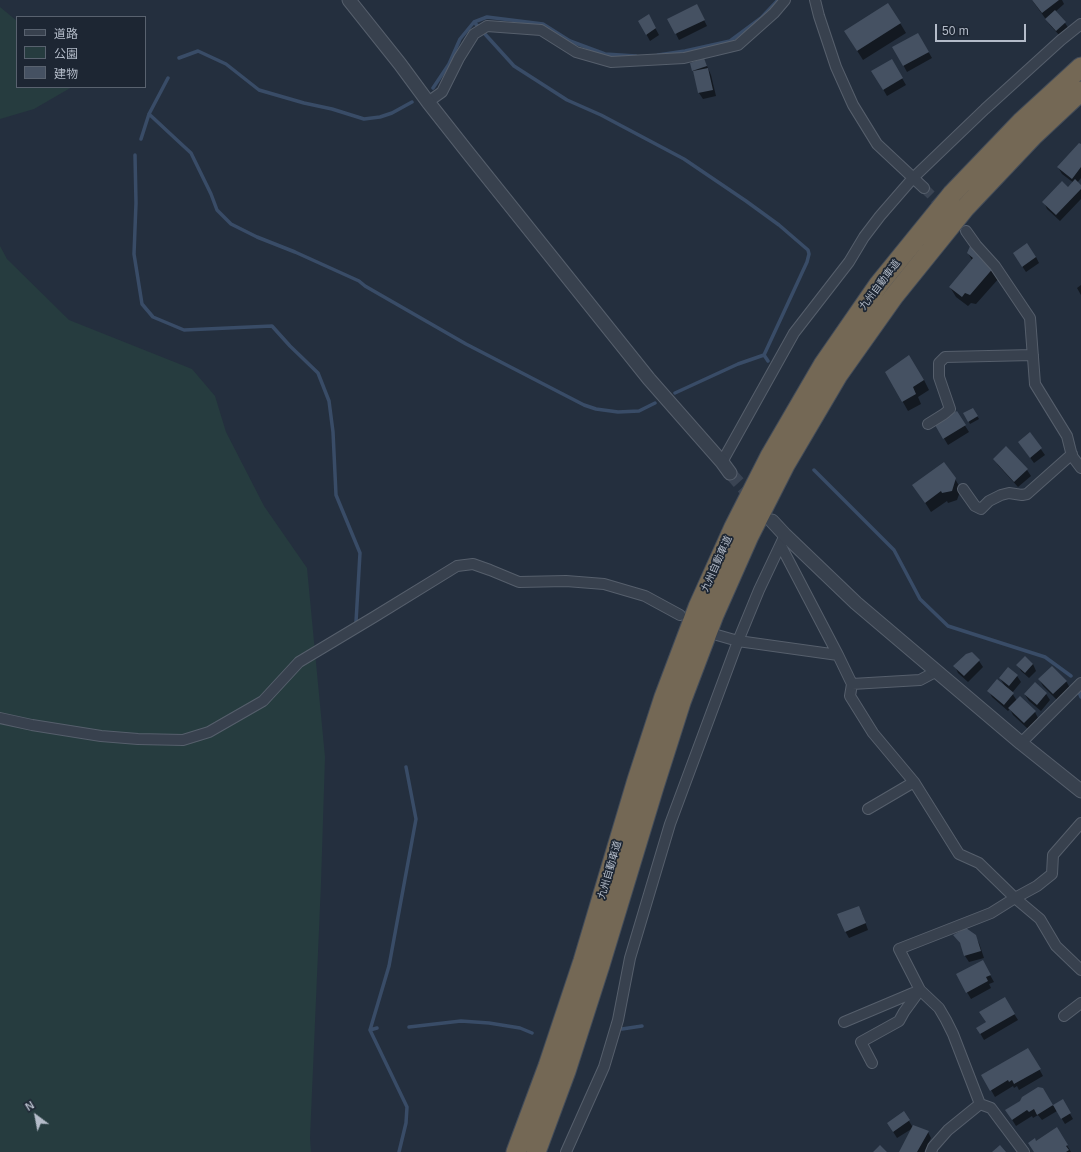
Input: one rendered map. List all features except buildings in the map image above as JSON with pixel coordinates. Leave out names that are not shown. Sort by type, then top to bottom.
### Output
[{"type":"highway","name":"九州自動車道","points":[[516,1152],[548,1066],[583,961],[637,780],[664,697],[698,607],[734,527],[770,456],[823,365],[879,284],[952,194],[1021,122],[1081,67]]},
{"type":"highway","name":"九州自動車道","points":[[536,1152],[571,1056],[681,702],[717,607],[749,536],[785,464],[838,375],[894,296],[965,208],[1034,135],[1081,91]]},
{"type":"street","points":[[349,0],[428,102],[649,379],[730,472]]},
{"type":"street","points":[[428,102],[442,92],[459,58],[474,34],[486,26],[541,30],[576,52],[612,62],[684,58],[738,45],[774,13],[785,0]]},
{"type":"street","points":[[815,0],[836,67],[852,105],[877,144],[924,188]]},
{"type":"street","points":[[722,462],[794,333],[849,262],[864,237],[880,216],[913,178],[985,109],[1061,40],[1081,24]]},
{"type":"street","points":[[966,231],[995,266],[1030,318],[1035,384],[1067,436],[1072,454],[1081,468]]},
{"type":"street","points":[[928,424],[950,409],[939,377],[939,363],[945,357],[1033,355]]},
{"type":"street","points":[[963,489],[975,506],[981,509],[989,501],[1000,495],[1009,493],[1022,495],[1027,494],[1072,454]]},
{"type":"street","points":[[772,520],[852,684],[850,696],[873,733],[914,782],[959,854],[979,863],[1040,920],[1056,946],[1081,970]]},
{"type":"street","points":[[566,1152],[604,1067],[618,1020],[630,958],[670,824],[738,641],[759,590],[783,540]]},
{"type":"street","points":[[783,540],[1022,743],[1081,791]]},
{"type":"street","points":[[0,718],[32,725],[101,736],[138,739],[183,740],[209,732],[263,701],[299,662],[456,566],[473,564],[519,582],[566,581],[604,584],[645,596],[680,615]]},
{"type":"street","points":[[717,635],[738,641],[838,655]]},
{"type":"street","points":[[852,684],[920,680],[937,671]]},
{"type":"street","points":[[1022,743],[1081,683]]},
{"type":"street","points":[[868,809],[914,782]]},
{"type":"street","points":[[1024,1152],[991,1108],[980,1104],[953,1034],[946,1020],[939,1008],[920,990],[899,949],[992,913],[1037,886],[1052,874],[1053,854],[1081,823]]},
{"type":"street","points":[[844,1022],[920,990]]},
{"type":"street","points":[[872,1063],[861,1042],[899,1021],[920,990]]},
{"type":"street","points":[[1064,1016],[1081,1003]]},
{"type":"street","points":[[931,1152],[933,1147],[948,1130],[980,1104]]},
{"type":"green space","points":[[0,7],[16,20],[16,88],[70,88],[34,109],[0,119]]},
{"type":"green space","points":[[0,246],[7,259],[69,320],[192,369],[215,396],[226,432],[264,506],[307,568],[325,757],[310,1138],[311,1152],[0,1152]]},
{"type":"waterway","points":[[658,55],[685,51],[730,41],[761,18],[778,0]]},
{"type":"waterway","points":[[433,88],[449,64],[460,39],[474,22],[487,17],[543,24],[570,41],[605,54],[636,56]]},
{"type":"waterway","points":[[474,22],[514,66],[567,100],[601,115],[684,159],[779,225],[808,250],[809,254],[807,262],[764,355],[738,364],[675,393]]},
{"type":"waterway","points":[[179,58],[198,51],[226,64],[259,90],[364,119],[380,117],[392,113],[412,102]]},
{"type":"waterway","points":[[141,139],[149,114],[168,78]]},
{"type":"waterway","points":[[149,114],[191,153],[217,210],[231,224],[257,237],[295,252],[359,281],[365,286],[466,344],[584,405],[596,409],[618,412],[639,411],[655,403]]},
{"type":"waterway","points":[[135,155],[136,203],[134,254],[142,304],[153,317],[184,330],[272,326],[318,373],[329,401],[333,432],[336,495],[360,553],[356,622]]},
{"type":"waterway","points":[[764,355],[768,361]]},
{"type":"waterway","points":[[814,470],[894,550],[920,599],[948,626],[1045,657],[1071,676]]},
{"type":"waterway","points":[[1079,692],[1081,697]]},
{"type":"waterway","points":[[399,1152],[406,1123],[407,1107],[370,1030],[389,966],[416,819],[406,767]]},
{"type":"waterway","points":[[409,1027],[461,1021],[489,1023],[520,1028],[532,1033]]},
{"type":"waterway","points":[[622,1029],[642,1026]]},
{"type":"waterway","points":[[370,1030],[377,1028]]},
{"type":"tunnel","points":[[924,188],[944,208]]},
{"type":"tunnel","points":[[730,473],[755,501]]}]
